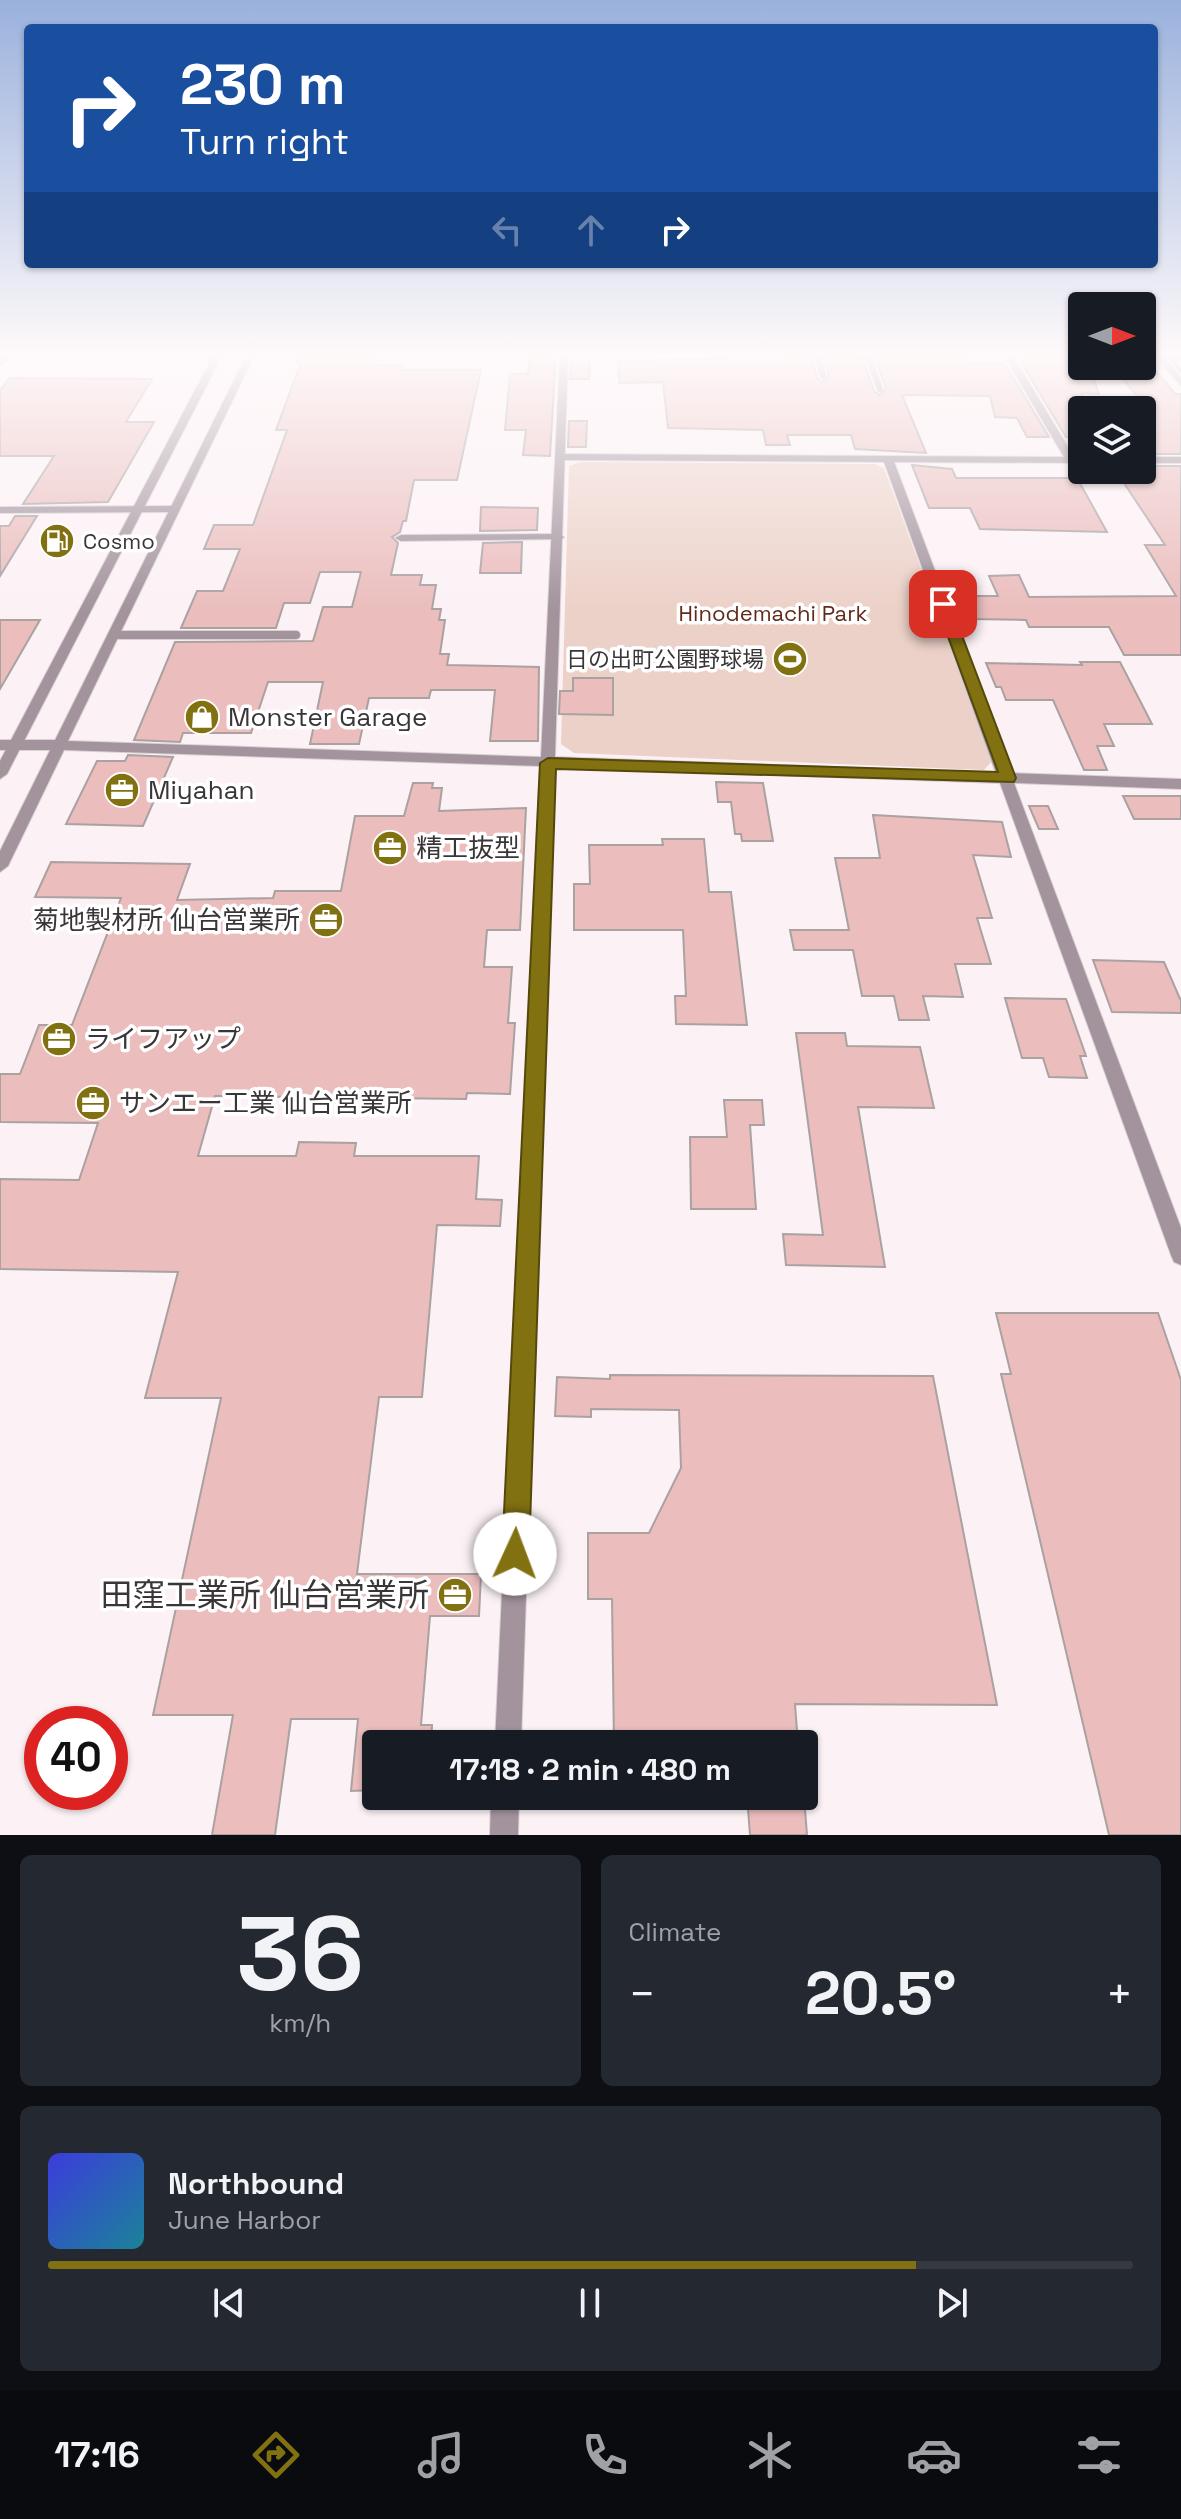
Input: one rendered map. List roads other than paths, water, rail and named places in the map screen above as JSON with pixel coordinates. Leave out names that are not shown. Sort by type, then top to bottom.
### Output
[{"type":"street","points":[[0,774],[7,745],[175,440]]},
{"type":"street","points":[[0,866],[209,440]]},
{"type":"street","points":[[509,1730],[562,440]]},
{"type":"street","points":[[562,457],[1068,460]]},
{"type":"street","points":[[888,459],[1008,778],[1181,1255]]},
{"type":"street","points":[[1156,460],[1181,460]]},
{"type":"street","points":[[0,510],[175,509]]},
{"type":"street","points":[[401,538],[558,537]]},
{"type":"street","points":[[7,745],[1181,784]]},
{"type":"street","points":[[504,1835],[505,1810]]},
{"type":"lane","points":[[114,635],[296,635]]},
{"type":"place","name":"Cosmo","points":[[57,541]]},
{"type":"place","name":"日の出町公園野球場","points":[[790,659]]},
{"type":"place","name":"Monster Garage","points":[[202,717]]},
{"type":"place","name":"Miyahan","points":[[122,790]]},
{"type":"place","name":"精工抜型","points":[[390,848]]},
{"type":"place","name":"菊地製材所 仙台営業所","points":[[326,920]]},
{"type":"place","name":"ライフアップ","points":[[59,1039]]},
{"type":"place","name":"サンエー工業 仙台営業所","points":[[93,1103]]},
{"type":"place","name":"田窪工業所 仙台営業所","points":[[455,1595]]},
{"type":"park label","name":"Hinodemachi Park","points":[[773,613]]}]
